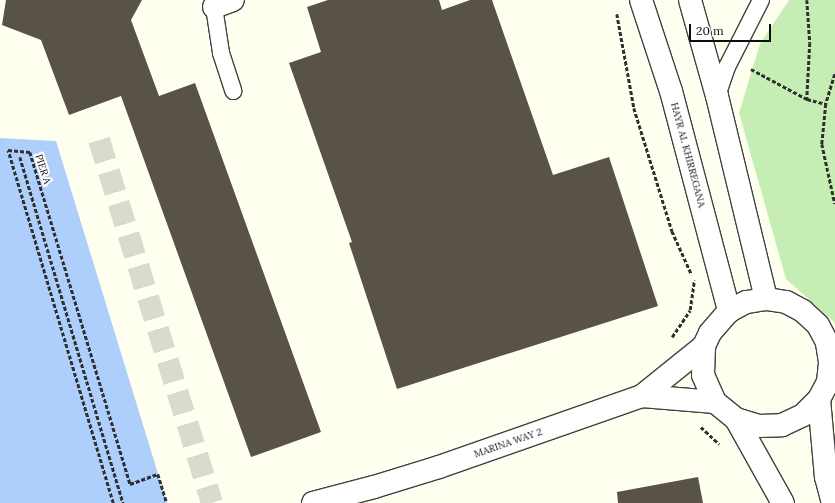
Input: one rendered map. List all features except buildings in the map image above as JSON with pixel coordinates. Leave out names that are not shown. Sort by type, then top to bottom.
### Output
[{"type":"street","name":"HAYR AL KHIRREGANA","points":[[640,0],[671,91],[729,311]]},
{"type":"street","points":[[690,0],[717,96],[766,299]]},
{"type":"street","points":[[783,503],[736,419],[716,402],[703,375],[704,346],[714,327],[729,311],[746,302],[766,299],[786,302],[826,326],[830,362],[827,386],[826,477],[833,503]]},
{"type":"street","name":"MARINA WAY 2","points":[[313,503],[374,487],[440,467],[642,396],[704,346]]},
{"type":"street","points":[[736,419],[758,426],[782,425],[803,415],[827,386]]},
{"type":"street","name":"MARINA WAY 2","points":[[642,396],[716,402]]},
{"type":"lane","points":[[717,96],[731,58],[761,0]]},
{"type":"lane","points":[[224,3],[221,54],[233,91]]},
{"type":"path","points":[[807,0],[810,42],[807,99]]},
{"type":"path","points":[[616,7],[634,108],[672,231],[694,280],[690,310],[668,343],[678,366]]},
{"type":"path","points":[[731,58],[807,99],[826,104]]},
{"type":"path","points":[[835,74],[826,104],[822,144],[835,204]]},
{"type":"path","name":"PIER A","points":[[113,503],[8,150],[30,152],[130,484],[158,474],[167,503]]},
{"type":"path","points":[[20,157],[124,503]]},
{"type":"path","points":[[687,400],[702,427],[722,448]]},
{"type":"green space","points":[[789,0],[835,0],[835,323],[786,279],[739,113],[760,44]]},
{"type":"water","points":[[0,138],[56,141],[167,503],[0,503]]},
{"type":"tunnel","points":[[99,140],[212,503]]}]
